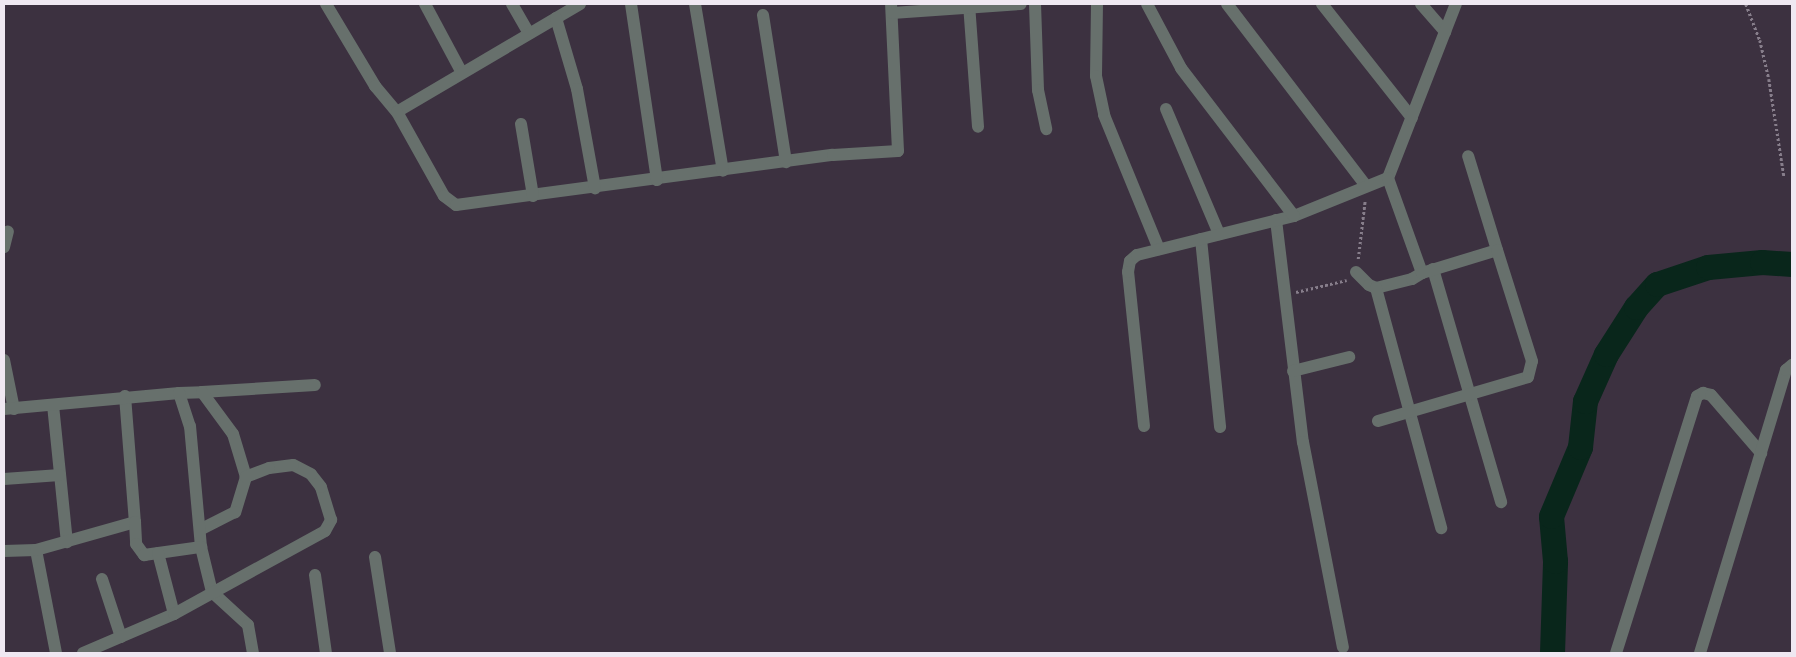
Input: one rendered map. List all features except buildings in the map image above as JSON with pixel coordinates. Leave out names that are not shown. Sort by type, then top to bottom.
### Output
[{"type":"street","points":[[326,4],[375,86],[397,112],[444,196],[456,205],[786,162],[898,151],[891,9],[1021,4]]},
{"type":"street","points":[[425,4],[462,73]]},
{"type":"street","points":[[512,4],[529,34]]},
{"type":"street","points":[[397,112],[580,4]]},
{"type":"street","points":[[631,4],[657,180]]},
{"type":"street","points":[[695,4],[723,171]]},
{"type":"street","points":[[1035,4],[1038,90],[1046,129]]},
{"type":"street","points":[[1097,4],[1096,76],[1104,115],[1160,249]]},
{"type":"street","points":[[1147,4],[1181,68],[1294,216]]},
{"type":"street","points":[[1227,4],[1366,186]]},
{"type":"street","points":[[1322,4],[1412,118]]},
{"type":"street","points":[[1421,4],[1445,32]]},
{"type":"street","points":[[1456,4],[1388,178],[1427,271],[1471,394],[1501,502]]},
{"type":"street","points":[[970,6],[978,127]]},
{"type":"street","points":[[763,16],[786,162]]},
{"type":"street","points":[[556,18],[577,89],[595,188]]},
{"type":"street","points":[[1166,109],[1219,234]]},
{"type":"street","points":[[521,124],[532,196]]},
{"type":"street","points":[[1378,421],[1528,377],[1532,369],[1468,156]]},
{"type":"street","points":[[1144,426],[1128,272],[1130,261],[1137,255],[1294,216],[1388,178]]},
{"type":"street","points":[[1276,220],[1293,371],[1343,647]]},
{"type":"street","points":[[4,248],[8,231]]},
{"type":"street","points":[[1201,239],[1220,427]]},
{"type":"street","points":[[1356,272],[1369,285],[1376,288],[1412,279],[1427,271],[1497,250]]},
{"type":"street","points":[[1376,288],[1408,412],[1441,528]]},
{"type":"street","points":[[1293,371],[1349,357]]},
{"type":"street","points":[[4,360],[9,409],[125,396],[315,385]]},
{"type":"street","points":[[1700,653],[1786,370],[1792,365]]},
{"type":"street","points":[[200,530],[235,512],[246,478],[232,434],[202,392]]},
{"type":"street","points":[[179,393],[190,426],[201,547],[212,592],[248,625],[253,653]]},
{"type":"street","points":[[1616,653],[1697,396],[1703,393],[1712,395],[1761,453]]},
{"type":"street","points":[[125,396],[138,551],[144,555],[201,547]]},
{"type":"street","points":[[53,404],[67,542]]},
{"type":"street","points":[[83,653],[174,614],[326,531],[331,520],[321,487],[311,474],[293,465],[269,468],[246,478]]},
{"type":"street","points":[[4,479],[60,475]]},
{"type":"street","points":[[4,551],[36,550],[135,522]]},
{"type":"street","points":[[36,550],[56,653]]},
{"type":"street","points":[[158,553],[174,614]]},
{"type":"street","points":[[374,557],[390,653]]},
{"type":"street","points":[[315,575],[326,653]]},
{"type":"street","points":[[102,579],[120,637]]},
{"type":"path","points":[[1746,4],[1760,40],[1784,176]]},
{"type":"path","points":[[1284,295],[1349,279],[1356,272],[1366,186]]},
{"type":"waterway","points":[[1552,653],[1555,561],[1551,516],[1580,447],[1585,401],[1606,354],[1636,307],[1657,284],[1708,267],[1762,262],[1792,264]]}]
